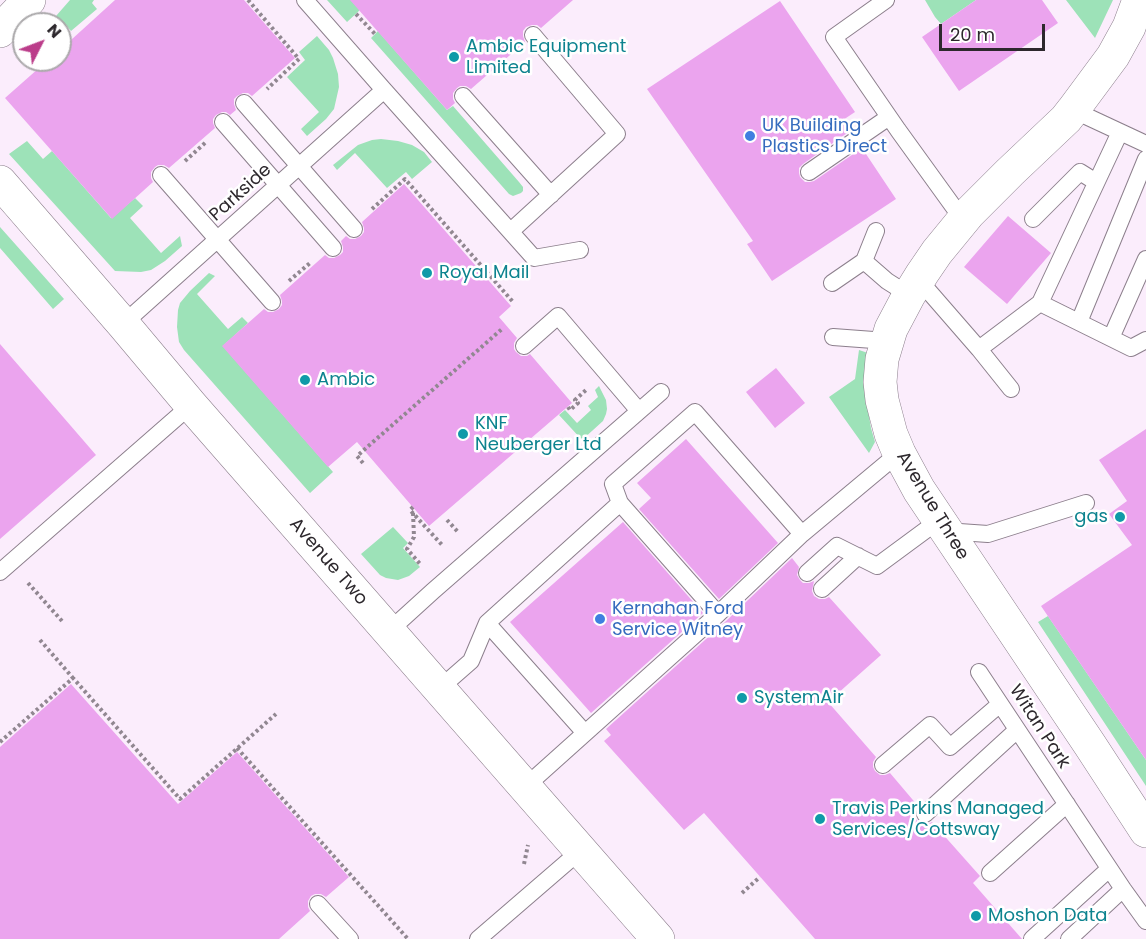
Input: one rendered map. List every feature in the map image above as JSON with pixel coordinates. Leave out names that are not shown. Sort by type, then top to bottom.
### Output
[{"type":"street","points":[[0,31],[29,0]]},
{"type":"street","name":"Avenue Three","points":[[1139,0],[1129,27],[1117,48],[1066,119],[963,220],[937,252],[897,316],[887,340],[880,371],[882,400],[891,434],[918,490],[1146,831]]},
{"type":"street","name":"Avenue Two","points":[[0,182],[191,405],[658,939]]},
{"type":"lane","points":[[305,0],[534,258],[580,250]]},
{"type":"lane","points":[[886,0],[834,37],[963,220]]},
{"type":"lane","points":[[511,231],[617,134],[533,35]]},
{"type":"lane","name":"Parkside","points":[[123,324],[384,90]]},
{"type":"lane","points":[[463,96],[551,195]]},
{"type":"lane","points":[[243,103],[354,230]]},
{"type":"lane","points":[[1073,110],[1146,144]]},
{"type":"lane","points":[[809,172],[889,117]]},
{"type":"lane","points":[[223,122],[333,248]]},
{"type":"lane","points":[[979,350],[1040,303],[1120,132]]},
{"type":"lane","points":[[1079,322],[1146,159]]},
{"type":"lane","points":[[1033,219],[1080,172],[1096,182]]},
{"type":"lane","points":[[161,175],[272,302]]},
{"type":"lane","points":[[832,283],[864,261],[876,231]]},
{"type":"lane","points":[[1112,338],[1146,259]]},
{"type":"lane","points":[[864,261],[886,281],[914,287],[979,350],[1011,389]]},
{"type":"lane","points":[[1040,303],[1131,348],[1146,340]]},
{"type":"lane","points":[[524,346],[558,316],[639,411]]},
{"type":"lane","points":[[833,337],[887,340]]},
{"type":"lane","points":[[389,631],[661,392]]},
{"type":"lane","points":[[0,572],[191,405]]},
{"type":"lane","points":[[718,614],[620,503],[613,484],[695,412],[802,534]]},
{"type":"lane","points":[[525,787],[718,614],[802,534],[899,453]]},
{"type":"lane","points":[[439,689],[471,661],[487,623],[620,503]]},
{"type":"lane","points":[[807,573],[837,546],[878,566],[941,526],[988,534],[1086,503]]},
{"type":"lane","points":[[822,589],[858,556]]},
{"type":"lane","points":[[487,623],[585,733]]},
{"type":"lane","name":"Witan Park","points":[[979,672],[1122,889],[1146,921]]},
{"type":"lane","points":[[884,765],[930,725],[950,747],[1000,704]]},
{"type":"lane","points":[[925,814],[1017,730]]},
{"type":"lane","points":[[990,873],[1067,804]]},
{"type":"lane","points":[[477,939],[580,851]]},
{"type":"lane","points":[[1032,939],[1109,869]]},
{"type":"lane","points":[[1069,939],[1122,889]]},
{"type":"lane","points":[[318,904],[350,939]]},
{"type":"path","points":[[248,0],[299,59],[265,90]]},
{"type":"path","points":[[357,14],[375,34]]},
{"type":"path","points":[[183,163],[207,141]]},
{"type":"path","points":[[368,212],[405,179],[514,303]]},
{"type":"path","points":[[287,283],[312,261]]},
{"type":"path","points":[[363,463],[357,456],[503,328]]},
{"type":"path","points":[[413,507],[410,510],[442,545],[450,546]]},
{"type":"path","points":[[447,520],[461,536],[455,541]]},
{"type":"path","points":[[25,579],[62,621]]},
{"type":"path","points":[[39,640],[180,799],[276,714]]},
{"type":"path","points":[[0,742],[73,678]]},
{"type":"path","points":[[237,748],[408,939]]},
{"type":"path","points":[[521,869],[524,865],[529,837]]},
{"type":"path","points":[[742,893],[760,877]]},
{"type":"green space","points":[[70,0],[94,0],[92,3],[97,9],[72,30],[72,12],[60,12]]},
{"type":"green space","points":[[327,0],[351,0],[360,10],[347,22]]},
{"type":"green space","points":[[925,0],[976,0],[941,24]]},
{"type":"green space","points":[[1066,0],[1113,0],[1095,38]]},
{"type":"green space","points":[[378,31],[447,110],[453,106],[523,187],[521,193],[513,196],[509,194],[371,38]]},
{"type":"green space","points":[[317,36],[333,58],[339,87],[334,109],[307,136],[301,129],[319,112],[287,77],[305,60],[299,52]]},
{"type":"green space","points":[[381,139],[412,145],[424,152],[432,162],[412,179],[406,172],[387,188],[355,153],[337,170],[333,165],[358,145]]},
{"type":"green space","points":[[27,141],[43,159],[52,151],[111,218],[135,198],[143,206],[130,218],[161,253],[180,236],[182,246],[151,270],[115,271],[9,154]]},
{"type":"green space","points":[[0,227],[64,299],[53,309],[0,248]]},
{"type":"green space","points":[[209,273],[215,276],[197,294],[228,329],[242,317],[248,323],[223,346],[333,472],[310,493],[179,342],[177,327],[180,303]]},
{"type":"green space","points":[[859,350],[868,353],[864,387],[875,442],[869,453],[829,397],[855,379]]},
{"type":"green space","points":[[599,386],[606,400],[606,414],[603,421],[582,440],[559,415],[565,410],[577,423],[591,410],[588,406],[598,397],[595,390]]},
{"type":"green space","points":[[393,527],[408,543],[403,548],[420,567],[409,576],[398,580],[380,575],[361,554]]},
{"type":"green space","points":[[1048,616],[1146,760],[1146,786],[1038,622]]},
{"type":"building","points":[[115,0],[244,0],[295,58],[252,96],[243,93],[237,96],[234,99],[236,110],[230,115],[222,112],[216,115],[213,119],[215,128],[169,168],[164,165],[155,167],[151,172],[153,182],[112,219],[5,98],[34,72],[72,72],[72,39]]},
{"type":"building","name":"Ambic Equipment Limited","points":[[350,0],[573,0],[541,28],[537,25],[526,27],[523,31],[525,42],[471,89],[466,86],[457,88],[453,93],[455,103],[447,110]]},
{"type":"building","points":[[976,0],[1042,0],[1058,23],[959,91],[922,37]]},
{"type":"building","name":"UK Building Plastics Direct","points":[[780,1],[855,112],[843,120],[850,131],[803,164],[799,168],[800,177],[805,182],[814,181],[862,148],[896,199],[772,281],[747,244],[753,241],[647,89]]},
{"type":"building","points":[[404,184],[511,306],[499,317],[517,338],[514,343],[516,352],[521,356],[530,354],[572,403],[429,526],[357,442],[328,467],[222,346],[264,309],[273,312],[279,309],[282,305],[280,295],[325,255],[334,258],[340,255],[343,252],[341,241],[346,236],[355,239],[361,236],[364,232],[362,222]]},
{"type":"building","points":[[1008,216],[1051,253],[1007,304],[964,267]]},
{"type":"building","points":[[0,344],[96,455],[0,539]]},
{"type":"building","points":[[776,368],[805,403],[775,428],[746,392]]},
{"type":"building","points":[[1146,429],[1146,760],[1041,606],[1132,545],[1109,514],[1127,501],[1099,460]]},
{"type":"building","points":[[686,439],[778,543],[719,599],[639,509],[651,498],[637,483]]},
{"type":"building","name":"Kernahan Ford Service Witney","points":[[623,522],[703,613],[591,713],[510,622]]},
{"type":"building","points":[[792,558],[799,567],[797,575],[800,580],[803,583],[814,581],[812,591],[814,596],[819,599],[829,597],[881,655],[828,702],[876,757],[873,762],[875,771],[880,775],[890,773],[918,806],[915,811],[917,821],[922,824],[932,822],[980,876],[973,883],[1022,939],[815,939],[704,813],[684,830],[604,741],[611,735],[606,729]]},
{"type":"building","points":[[71,684],[178,804],[237,752],[349,877],[326,897],[321,894],[311,896],[308,901],[310,911],[279,939],[0,939],[0,747]]},
{"type":"place","name":"Ambic Equipment Limited","points":[[454,57]]},
{"type":"place","name":"UK Building Plastics Direct","points":[[750,136]]},
{"type":"place","name":"Royal Mail","points":[[427,273]]},
{"type":"place","name":"Ambic","points":[[305,380]]},
{"type":"place","name":"KNF Neuberger Ltd","points":[[463,434]]},
{"type":"place","name":"gas","points":[[1120,517]]},
{"type":"place","name":"Kernahan Ford Service Witney","points":[[600,619]]},
{"type":"place","name":"SystemAir","points":[[742,698]]},
{"type":"place","name":"Travis Perkins Managed Services/Cottsway","points":[[820,819]]},
{"type":"place","name":"Moshon Data","points":[[976,916]]}]
